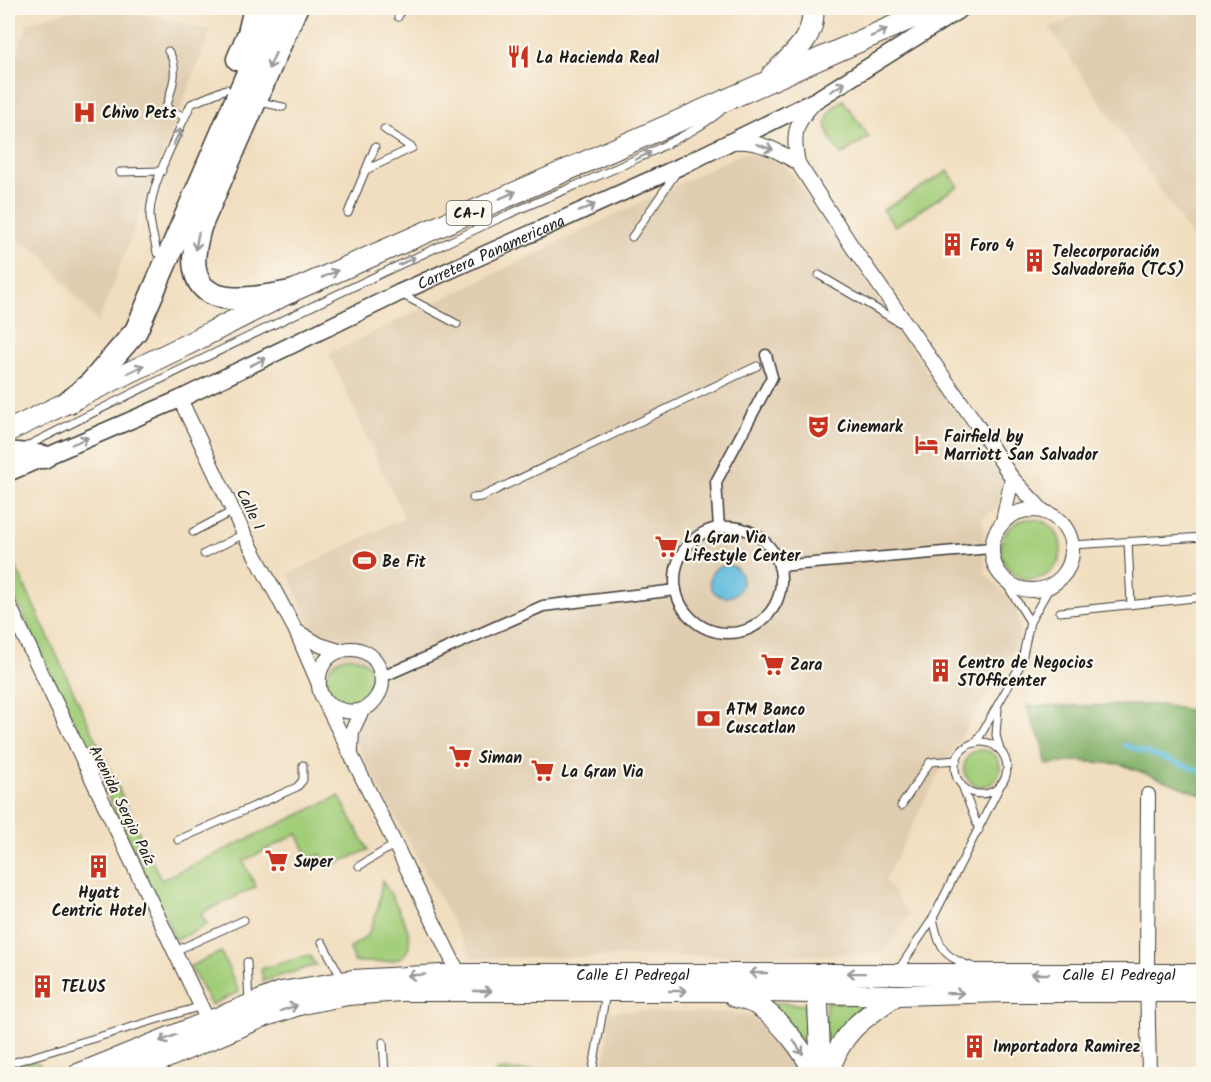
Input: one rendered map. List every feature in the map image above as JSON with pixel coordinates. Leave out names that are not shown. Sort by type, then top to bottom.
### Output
[{"type":"highway","points":[[117,351],[249,33],[255,8]]},
{"type":"highway","points":[[69,402],[92,382],[136,331],[276,8]]},
{"type":"highway","points":[[290,292],[243,300],[225,298],[209,292],[200,283],[195,271],[194,259],[200,227],[296,8]]},
{"type":"highway","points":[[10,460],[44,457]]},
{"type":"main road","points":[[751,89],[787,60],[804,41],[812,26],[812,8]]},
{"type":"main road","name":"CA-1","points":[[8,431],[290,292],[935,8]]},
{"type":"main road","points":[[816,973],[821,1074]]},
{"type":"main road","name":"Calle El Pedregal","points":[[129,1074],[176,1053],[248,1014],[281,992],[344,982],[459,974],[995,974],[1148,983],[1203,992]]},
{"type":"main road","name":"Calle El Pedregal","points":[[78,1074],[205,1014],[248,1014],[348,995],[401,991],[718,991],[897,995],[1004,992],[1148,983],[1203,974]]},
{"type":"main road","points":[[718,991],[755,1003],[766,1011],[793,1041],[814,1074]]},
{"type":"main road","points":[[829,1074],[833,1056],[844,1038],[862,1018],[897,995]]},
{"type":"main road","points":[[157,1074],[218,1046],[248,1014]]},
{"type":"street","name":"Carretera Panamericana","points":[[44,457],[180,399],[399,293],[681,166],[816,100],[962,8]]},
{"type":"street","points":[[816,100],[798,122],[795,148],[798,162],[853,248],[1012,478],[1043,511],[1063,524],[1069,534],[1072,545],[1071,559],[1062,577],[1040,589],[1025,590],[1013,586],[1002,577],[993,563],[991,549],[996,531],[1003,521],[1023,510],[1043,511]]},
{"type":"street","points":[[730,142],[764,145],[798,162]]},
{"type":"street","points":[[719,528],[716,482],[772,377],[766,355]]},
{"type":"street","name":"Calle 1","points":[[180,399],[244,534],[296,631],[325,701],[459,974]]},
{"type":"street","points":[[1003,521],[1012,478]]},
{"type":"street","points":[[719,528],[735,528],[758,537],[770,548],[779,566],[780,588],[774,605],[763,619],[740,631],[722,632],[697,623],[685,611],[676,590],[675,571],[685,549],[696,537],[719,528]]},
{"type":"street","points":[[779,566],[991,549]]},
{"type":"street","points":[[382,677],[543,606],[676,590]]},
{"type":"street","name":"Avenida Sergio Paíz","points":[[8,603],[205,1014]]},
{"type":"street","points":[[296,631],[320,645],[339,651]]},
{"type":"street","points":[[318,682],[323,663],[339,651],[349,649],[368,654],[375,661],[382,677],[380,693],[369,706],[362,710],[347,712],[325,701]]},
{"type":"street","points":[[351,755],[352,731],[362,710]]},
{"type":"street","points":[[1148,795],[1149,1074]]},
{"type":"lane","points":[[398,17],[402,8]]},
{"type":"lane","points":[[168,51],[173,58],[174,66],[173,83],[165,108],[185,117]]},
{"type":"lane","points":[[157,253],[150,217],[152,202],[162,171],[191,104],[226,89]]},
{"type":"lane","points":[[10,460],[172,374],[348,289],[663,146],[704,124],[751,89]]},
{"type":"lane","points":[[255,100],[283,107]]},
{"type":"lane","points":[[366,170],[412,148],[384,129]]},
{"type":"lane","points":[[348,213],[375,147]]},
{"type":"lane","points":[[632,237],[681,166]]},
{"type":"lane","points":[[120,172],[162,171]]},
{"type":"lane","points":[[819,276],[908,327]]},
{"type":"lane","points":[[399,293],[457,324]]},
{"type":"lane","points":[[473,498],[481,497],[757,366]]},
{"type":"lane","points":[[193,531],[233,511]]},
{"type":"lane","points":[[204,554],[244,534]]},
{"type":"lane","points":[[1072,545],[1203,537]]},
{"type":"lane","points":[[1128,541],[1131,605]]},
{"type":"lane","points":[[1002,577],[1030,622]]},
{"type":"lane","points":[[979,830],[956,775],[957,760],[963,750],[976,743],[998,708],[1024,657],[1030,622],[1051,585]]},
{"type":"lane","points":[[1060,612],[1203,597]]},
{"type":"lane","points":[[896,974],[933,918],[1007,770],[996,735],[998,708]]},
{"type":"lane","points":[[976,743],[988,744],[1000,750]]},
{"type":"lane","points":[[901,806],[930,762],[957,760]]},
{"type":"lane","points":[[178,840],[297,787],[303,780],[303,765]]},
{"type":"lane","points":[[962,786],[972,793],[983,794],[993,791],[1001,784]]},
{"type":"lane","points":[[359,866],[394,845]]},
{"type":"lane","points":[[933,918],[938,943],[947,954],[964,964],[995,974]]},
{"type":"lane","points":[[176,951],[244,920]]},
{"type":"lane","points":[[321,942],[344,982]]},
{"type":"lane","points":[[246,962],[248,1014]]},
{"type":"lane","points":[[592,1074],[607,991]]},
{"type":"lane","points":[[8,1064],[205,1014]]},
{"type":"lane","points":[[383,1042],[385,1074]]},
{"type":"shaded area","points":[[82,8],[117,8],[211,30],[98,323],[44,257],[20,240],[8,220],[8,80],[28,22]]},
{"type":"shaded area","points":[[1086,8],[1203,8],[1203,253],[1049,27],[1059,25]]},
{"type":"shaded area","name":"La Gran Via Lifestyle Center","points":[[740,154],[765,155],[785,165],[1002,479],[998,506],[982,519],[986,575],[1011,599],[1019,617],[1020,639],[938,775],[885,880],[909,915],[884,954],[472,958],[364,759],[289,574],[404,518],[329,354]]},
{"type":"shaded area","points":[[609,1011],[735,1013],[751,1016],[781,1038],[795,1060],[799,1074],[604,1074]]},
{"type":"green space","points":[[843,100],[869,137],[841,155],[828,133],[827,119],[835,106]]},
{"type":"green space","points":[[948,171],[958,186],[895,226],[883,210]]},
{"type":"green space","points":[[1031,519],[1052,528],[1061,549],[1052,570],[1031,579],[1010,570],[1001,549],[1010,528]]},
{"type":"green space","points":[[8,550],[161,880],[339,796],[368,850],[328,867],[320,854],[310,860],[297,834],[243,861],[256,887],[201,913],[207,925],[176,940],[8,583]]},
{"type":"green space","points":[[345,657],[355,657],[367,664],[374,676],[374,686],[367,698],[355,705],[345,705],[330,694],[326,686],[326,676],[337,661]]},
{"type":"green space","points":[[1163,705],[1203,713],[1203,795],[1120,764],[1077,761],[1046,765],[1043,744],[1027,706]]},
{"type":"green space","points":[[982,750],[994,756],[1000,768],[994,780],[982,786],[970,780],[964,768],[970,756]]},
{"type":"green space","points":[[382,880],[406,925],[409,937],[408,948],[403,956],[391,961],[354,962],[350,948],[368,935],[378,908]]},
{"type":"green space","points":[[221,952],[239,992],[211,1005],[190,966]]},
{"type":"green space","points":[[309,955],[316,965],[263,981],[261,969]]},
{"type":"green space","points":[[767,1002],[805,1005],[811,1054]]},
{"type":"green space","points":[[826,1002],[865,1003],[842,1026],[825,1055]]},
{"type":"green space","points":[[32,1061],[40,1064],[41,1067],[23,1074],[8,1074],[8,1068]]},
{"type":"green space","points":[[496,1070],[596,1071],[596,1074],[495,1074]]},
{"type":"water","points":[[726,565],[737,570],[742,581],[737,592],[726,597],[715,592],[710,581],[715,570]]},
{"type":"waterway","points":[[1124,745],[1204,772]]},
{"type":"place","name":"La Hacienda Real","points":[[518,57]]},
{"type":"place","name":"Chivo Pets","points":[[84,112]]},
{"type":"place","name":"Foro 4","points":[[952,245]]},
{"type":"place","name":"Telecorporación Salvadoreña (TCS)","points":[[1034,260]]},
{"type":"place","name":"Cinemark","points":[[819,426]]},
{"type":"place","name":"Fairfield by Marriott San Salvador","points":[[926,445]]},
{"type":"place","name":"La Gran Via Lifestyle Center","points":[[666,546]]},
{"type":"place","name":"Be Fit","points":[[364,561]]},
{"type":"place","name":"Zara","points":[[772,664]]},
{"type":"place","name":"Centro de Negocios STOfficenter","points":[[940,671]]},
{"type":"place","name":"ATM Banco Cuscatlan","points":[[708,718]]},
{"type":"place","name":"Siman","points":[[461,757]]},
{"type":"place","name":"La Gran Via","points":[[543,771]]},
{"type":"place","name":"Super","points":[[276,861]]},
{"type":"place","name":"Hyatt Centric Hotel","points":[[99,867]]},
{"type":"place","name":"TELUS","points":[[43,986]]},
{"type":"place","name":"Importadora Ramirez","points":[[975,1046]]}]
